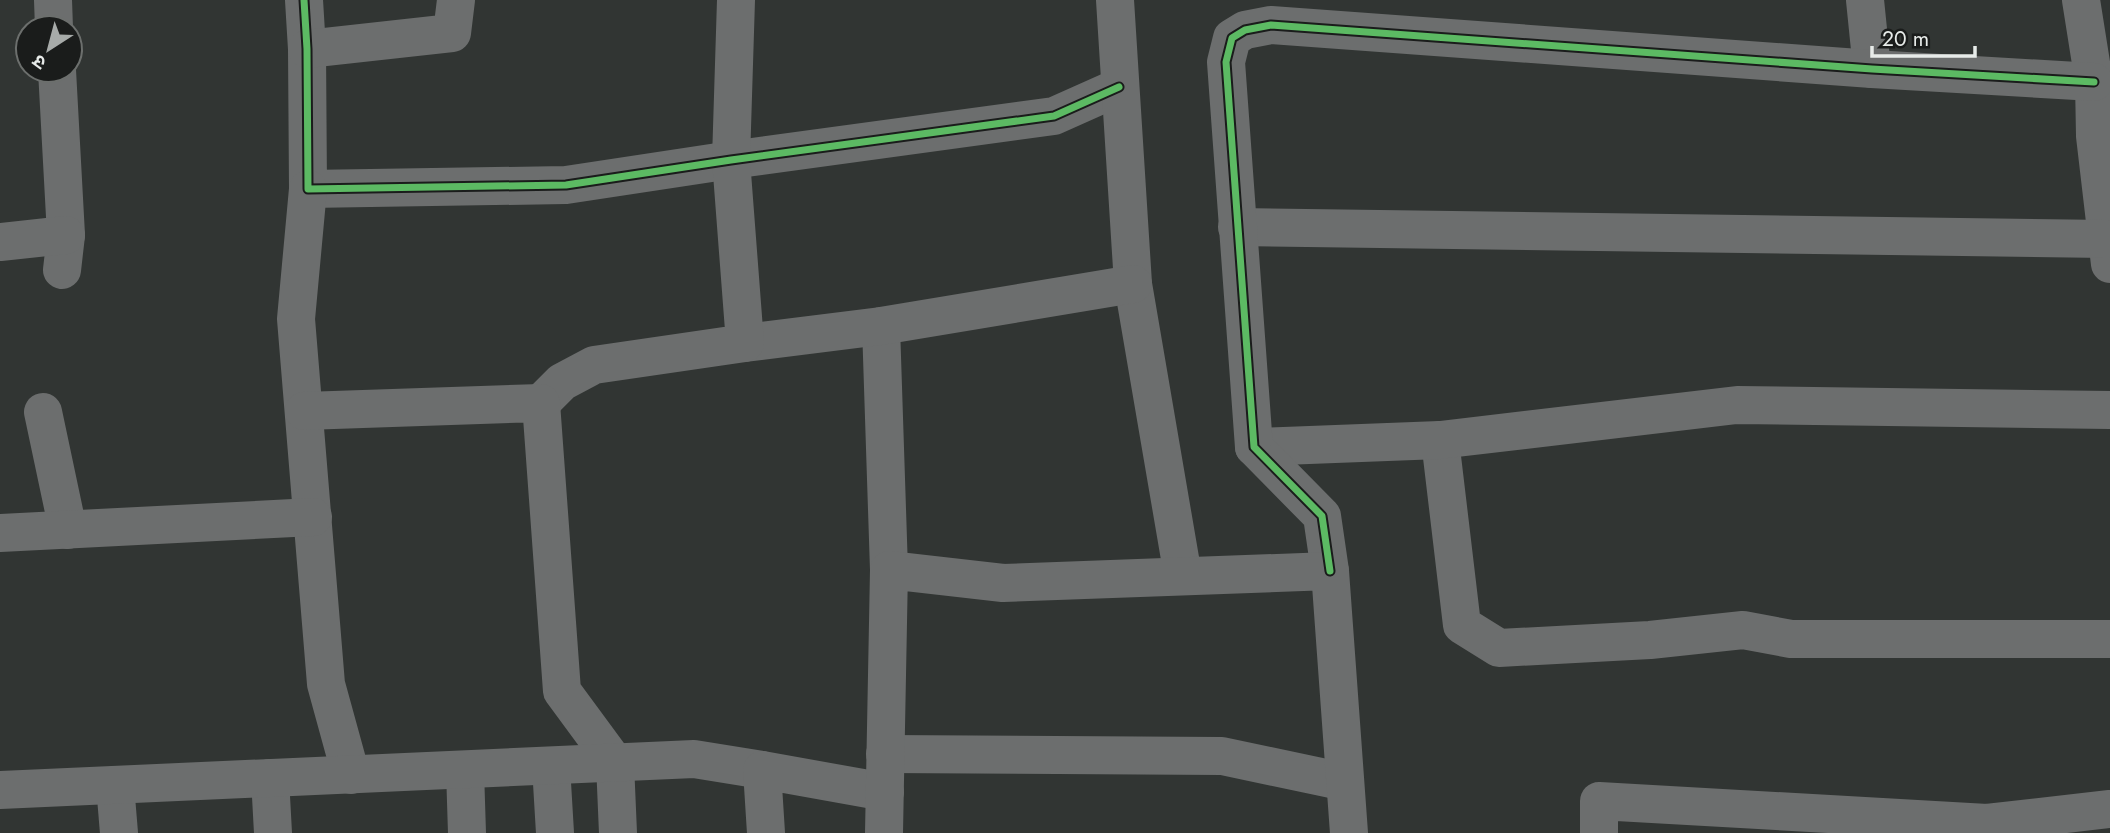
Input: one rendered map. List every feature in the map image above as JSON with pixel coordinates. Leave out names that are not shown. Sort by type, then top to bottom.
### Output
[{"type":"street","points":[[304,0],[307,49],[307,189],[296,318],[326,684],[351,775]]},
{"type":"street","points":[[307,49],[452,33],[456,0]]},
{"type":"street","points":[[736,0],[731,160],[745,344]]},
{"type":"street","points":[[1115,0],[1133,285],[1182,576]]},
{"type":"street","points":[[1865,0],[1872,69]]},
{"type":"street","points":[[1237,227],[2108,252],[2095,136],[2094,82],[2081,0]]},
{"type":"street","points":[[1349,833],[1330,571],[1322,516],[1254,447],[1226,62],[1232,38],[1245,30],[1271,25],[1872,69],[2094,82]]},
{"type":"street","points":[[0,242],[64,252],[58,84]]},
{"type":"street","points":[[307,189],[566,185],[1054,116],[1119,87]]},
{"type":"street","points":[[304,411],[541,403],[562,382],[594,365],[881,326],[1133,285]]},
{"type":"street","points":[[881,326],[889,570],[884,833]]},
{"type":"street","points":[[541,403],[562,691],[615,763],[618,833]]},
{"type":"street","points":[[1254,447],[1440,440],[1737,405],[2110,410]]},
{"type":"street","points":[[43,412],[68,530]]},
{"type":"street","points":[[1440,440],[1462,625],[1499,648],[1650,640],[1743,630],[1791,639],[2110,639]]},
{"type":"street","points":[[1280,573],[1322,516]]},
{"type":"street","points":[[0,533],[313,517]]},
{"type":"street","points":[[889,570],[1003,583],[1330,571]]},
{"type":"street","points":[[885,754],[1222,756],[1345,782]]},
{"type":"street","points":[[0,790],[694,759],[885,792]]},
{"type":"street","points":[[551,766],[555,833]]},
{"type":"street","points":[[465,770],[467,833]]},
{"type":"street","points":[[762,770],[766,833]]},
{"type":"street","points":[[270,778],[273,833]]},
{"type":"street","points":[[115,785],[119,833]]},
{"type":"street","points":[[1599,833],[1599,801],[1987,823],[2110,809]]},
{"type":"cycle path","points":[[304,0],[308,189],[566,185],[1054,116],[1119,87]]},
{"type":"cycle path","points":[[1330,571],[1322,516],[1254,447],[1226,62],[1232,38],[1245,30],[1271,25],[1872,69],[2094,82]]}]
